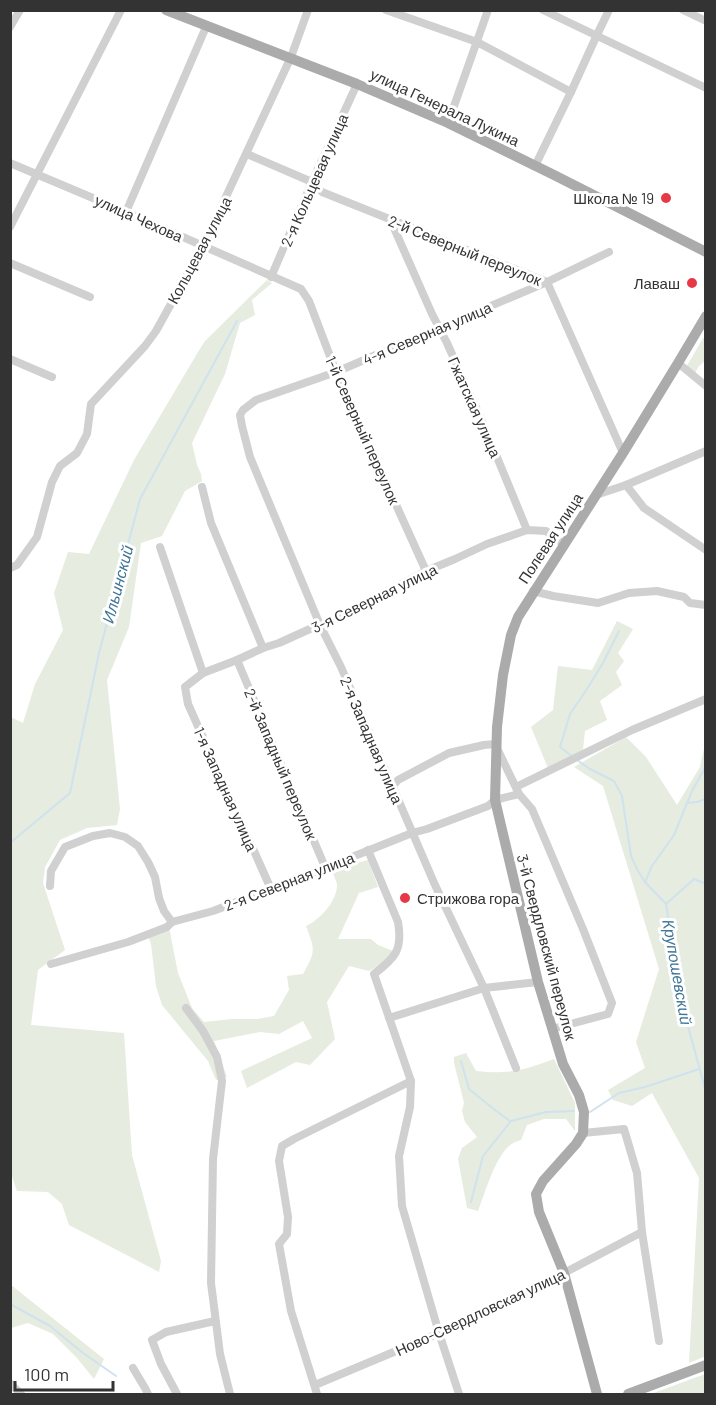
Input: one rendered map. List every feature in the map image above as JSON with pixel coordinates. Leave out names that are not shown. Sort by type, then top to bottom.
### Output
[{"type":"main road","name":"улица Генерала Лукина","points":[[166,10],[291,57],[448,123],[704,251]]},
{"type":"main road","name":"Полевая улица","points":[[495,800],[495,744],[503,675],[511,634],[518,617],[623,453],[705,316]]},
{"type":"main road","name":"3-й Свердловский переулок","points":[[495,800],[538,981],[563,1065],[579,1095],[584,1112],[583,1133]]},
{"type":"main road","points":[[583,1133],[543,1181],[536,1194],[539,1212],[564,1273],[597,1395]]},
{"type":"main road","points":[[628,1395],[705,1365]]},
{"type":"street","points":[[10,27],[20,10]]},
{"type":"street","points":[[10,227],[121,10]]},
{"type":"street","name":"Кольцевая улица","points":[[10,568],[17,565],[37,537],[52,482],[60,466],[77,453],[87,434],[91,404],[156,331],[203,246],[291,57],[308,10]]},
{"type":"street","points":[[386,10],[477,42],[572,92]]},
{"type":"street","points":[[448,123],[488,10]]},
{"type":"street","points":[[543,10],[596,37],[704,85]]},
{"type":"street","points":[[535,166],[609,10]]},
{"type":"street","points":[[683,10],[705,21]]},
{"type":"street","points":[[126,212],[207,27]]},
{"type":"street","name":"2-я Кольцевая улица","points":[[271,277],[357,84]]},
{"type":"street","name":"2-й Северный переулок","points":[[248,153],[312,182],[322,192],[547,282],[623,453]]},
{"type":"street","name":"улица Чехова","points":[[10,164],[301,289]]},
{"type":"street","name":"Гжатская улица","points":[[390,219],[485,428],[527,530]]},
{"type":"street","name":"4-я Северная улица","points":[[243,410],[256,400],[336,372],[547,282],[609,252]]},
{"type":"street","points":[[10,263],[90,297]]},
{"type":"street","name":"1-й Северный переулок","points":[[301,289],[309,301],[336,372],[426,571]]},
{"type":"street","points":[[10,359],[52,377]]},
{"type":"street","points":[[678,363],[705,386]]},
{"type":"street","name":"2-я Западная улица","points":[[243,410],[240,415],[250,457],[320,625],[341,667],[412,833],[484,988],[516,1068]]},
{"type":"street","points":[[596,495],[705,452]]},
{"type":"street","points":[[626,485],[644,508],[705,550]]},
{"type":"street","points":[[202,487],[211,523],[263,648]]},
{"type":"street","points":[[527,530],[546,531],[565,545]]},
{"type":"street","name":"3-я Северная улица","points":[[185,687],[203,674],[333,621],[426,571],[487,544],[527,530]]},
{"type":"street","points":[[160,547],[203,674]]},
{"type":"street","points":[[533,591],[598,603],[629,593],[657,591],[684,597],[690,603],[705,605]]},
{"type":"street","name":"2-й Западный переулок","points":[[237,660],[325,867]]},
{"type":"street","name":"1-я Западная улица","points":[[185,687],[188,704],[271,889]]},
{"type":"street","name":"2-я Северная улица","points":[[51,964],[128,942],[166,927],[172,922],[213,911],[412,833],[488,806],[495,800],[632,730],[705,699]]},
{"type":"street","points":[[392,786],[398,780],[449,753],[495,744],[518,790],[532,809],[612,1003],[608,1014],[552,1029]]},
{"type":"street","points":[[50,886],[51,871],[65,847],[93,836],[110,834],[126,837],[138,846],[148,862],[155,877],[164,911],[172,922]]},
{"type":"street","points":[[368,850],[398,922],[400,933],[399,946],[390,962],[374,974],[411,1081],[410,1107],[399,1156],[402,1206],[459,1395]]},
{"type":"street","points":[[390,1018],[484,988],[538,981]]},
{"type":"street","points":[[186,1008],[203,1031],[217,1057],[222,1081],[213,1159],[211,1283],[220,1354],[230,1395]]},
{"type":"street","points":[[317,1395],[291,1311],[279,1245],[286,1234],[288,1216],[279,1161],[282,1146],[411,1081]]},
{"type":"street","points":[[583,1133],[624,1129],[637,1173],[642,1232],[659,1341]]},
{"type":"street","name":"Ново-Свердловская улица","points":[[315,1385],[439,1333],[564,1273],[642,1232]]},
{"type":"street","points":[[177,1395],[152,1340],[166,1332],[215,1322]]},
{"type":"street","points":[[133,1368],[148,1395]]},
{"type":"street","points":[[10,1383],[21,1395]]},
{"type":"shaded area","points":[[267,280],[272,283],[252,300],[255,315],[240,323],[225,374],[192,443],[202,481],[185,491],[162,536],[141,543],[129,627],[107,680],[120,809],[117,825],[87,828],[60,840],[45,867],[43,883],[65,950],[38,970],[31,1025],[124,1033],[132,1155],[161,1261],[159,1272],[69,1225],[62,1204],[48,1192],[17,1191],[11,1173],[11,717],[23,723],[35,684],[63,630],[54,593],[68,552],[89,554],[134,460],[205,341]]},
{"type":"shaded area","points":[[705,338],[705,361],[695,373],[687,366]]},
{"type":"shaded area","points":[[617,621],[633,629],[618,653],[624,661],[616,672],[622,685],[600,701],[607,720],[585,731],[583,750],[548,768],[531,727],[553,710],[558,666],[592,670]]},
{"type":"shaded area","points":[[626,737],[646,757],[677,805],[700,767],[705,744],[706,1356],[689,1363],[699,1178],[652,1093],[632,1106],[613,1100],[608,1090],[645,1068],[636,1042],[659,969],[603,786],[574,767]]},
{"type":"shaded area","points":[[368,860],[378,887],[359,893],[338,939],[371,939],[378,945],[393,951],[382,964],[369,971],[349,966],[327,1002],[335,1039],[310,1065],[296,1062],[247,1088],[241,1071],[312,1038],[303,1021],[279,1034],[260,1032],[214,1041],[227,1077],[216,1080],[208,1061],[162,1005],[156,986],[148,936],[169,927],[178,973],[192,1008],[204,1022],[274,1016],[289,990],[287,976],[303,974],[312,955],[313,950],[306,926],[322,914],[335,896],[337,884],[332,870]]},
{"type":"shaded area","points":[[466,1053],[476,1071],[488,1072],[516,1071],[554,1059],[575,1103],[575,1131],[566,1119],[544,1119],[527,1125],[521,1140],[510,1145],[499,1159],[478,1211],[467,1208],[458,1159],[462,1148],[477,1137],[465,1122],[462,1111],[464,1103],[454,1063],[454,1057]]},
{"type":"shaded area","points":[[11,1285],[104,1359],[94,1379],[53,1334],[28,1323],[11,1328]]},
{"type":"shaded area","points":[[705,1374],[705,1394],[651,1394]]},
{"type":"waterway","name":"Ильинский","points":[[10,843],[70,793],[99,653],[140,499],[237,321]]},
{"type":"waterway","points":[[573,757],[560,747],[570,714],[603,663],[619,631]]},
{"type":"waterway","points":[[577,760],[614,781],[622,796],[631,856],[645,882]]},
{"type":"waterway","name":"Крупошевский","points":[[706,766],[692,791],[674,835],[652,866],[645,882],[666,904],[683,1008],[706,1092]]},
{"type":"waterway","points":[[688,803],[706,799]]},
{"type":"waterway","points":[[666,904],[694,879],[706,884]]},
{"type":"waterway","points":[[461,1061],[469,1089],[510,1121]]},
{"type":"waterway","points":[[590,1112],[619,1093],[699,1069]]},
{"type":"waterway","points":[[471,1202],[483,1156],[511,1121],[546,1112],[574,1111]]},
{"type":"waterway","name":"Ильинский","points":[[10,1304],[50,1326],[116,1376]]},
{"type":"place","name":"Школа № 19","points":[[666,198]]},
{"type":"place","name":"Лаваш","points":[[692,283]]},
{"type":"place","name":"Стрижова гора","points":[[405,898]]}]
